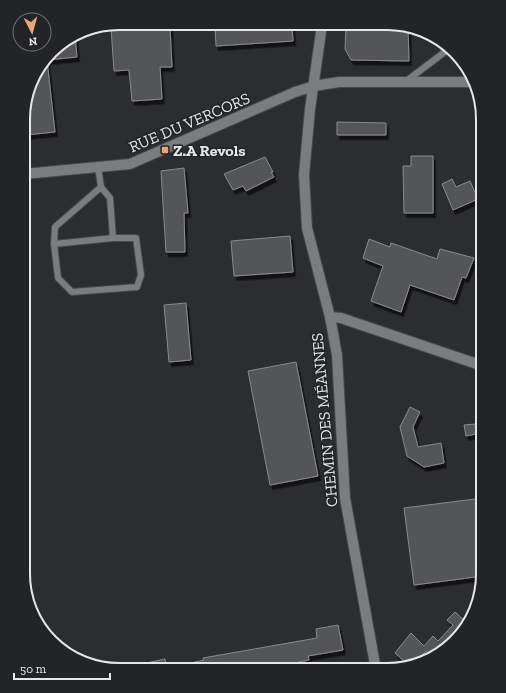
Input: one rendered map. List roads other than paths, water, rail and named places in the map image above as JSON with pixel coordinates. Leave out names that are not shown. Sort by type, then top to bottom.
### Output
[{"type":"street","name":"CHEMIN DES MÉANNES","points":[[321,30],[304,175],[306,228],[330,317],[337,356],[345,498],[374,663]]},
{"type":"street","name":"RUE DU VERCORS","points":[[30,173],[130,164],[295,92],[314,86],[339,82],[468,82]]},
{"type":"street","points":[[330,317],[341,318],[476,364]]},
{"type":"lane","points":[[406,82],[445,52]]},
{"type":"lane","points":[[98,167],[100,186],[110,198],[113,238]]},
{"type":"lane","points":[[54,244],[113,238],[136,238],[141,276],[138,287],[72,292],[58,278],[54,244],[55,228],[100,186]]},
{"type":"place","name":"Z.A Revols","points":[[165,150]]}]
